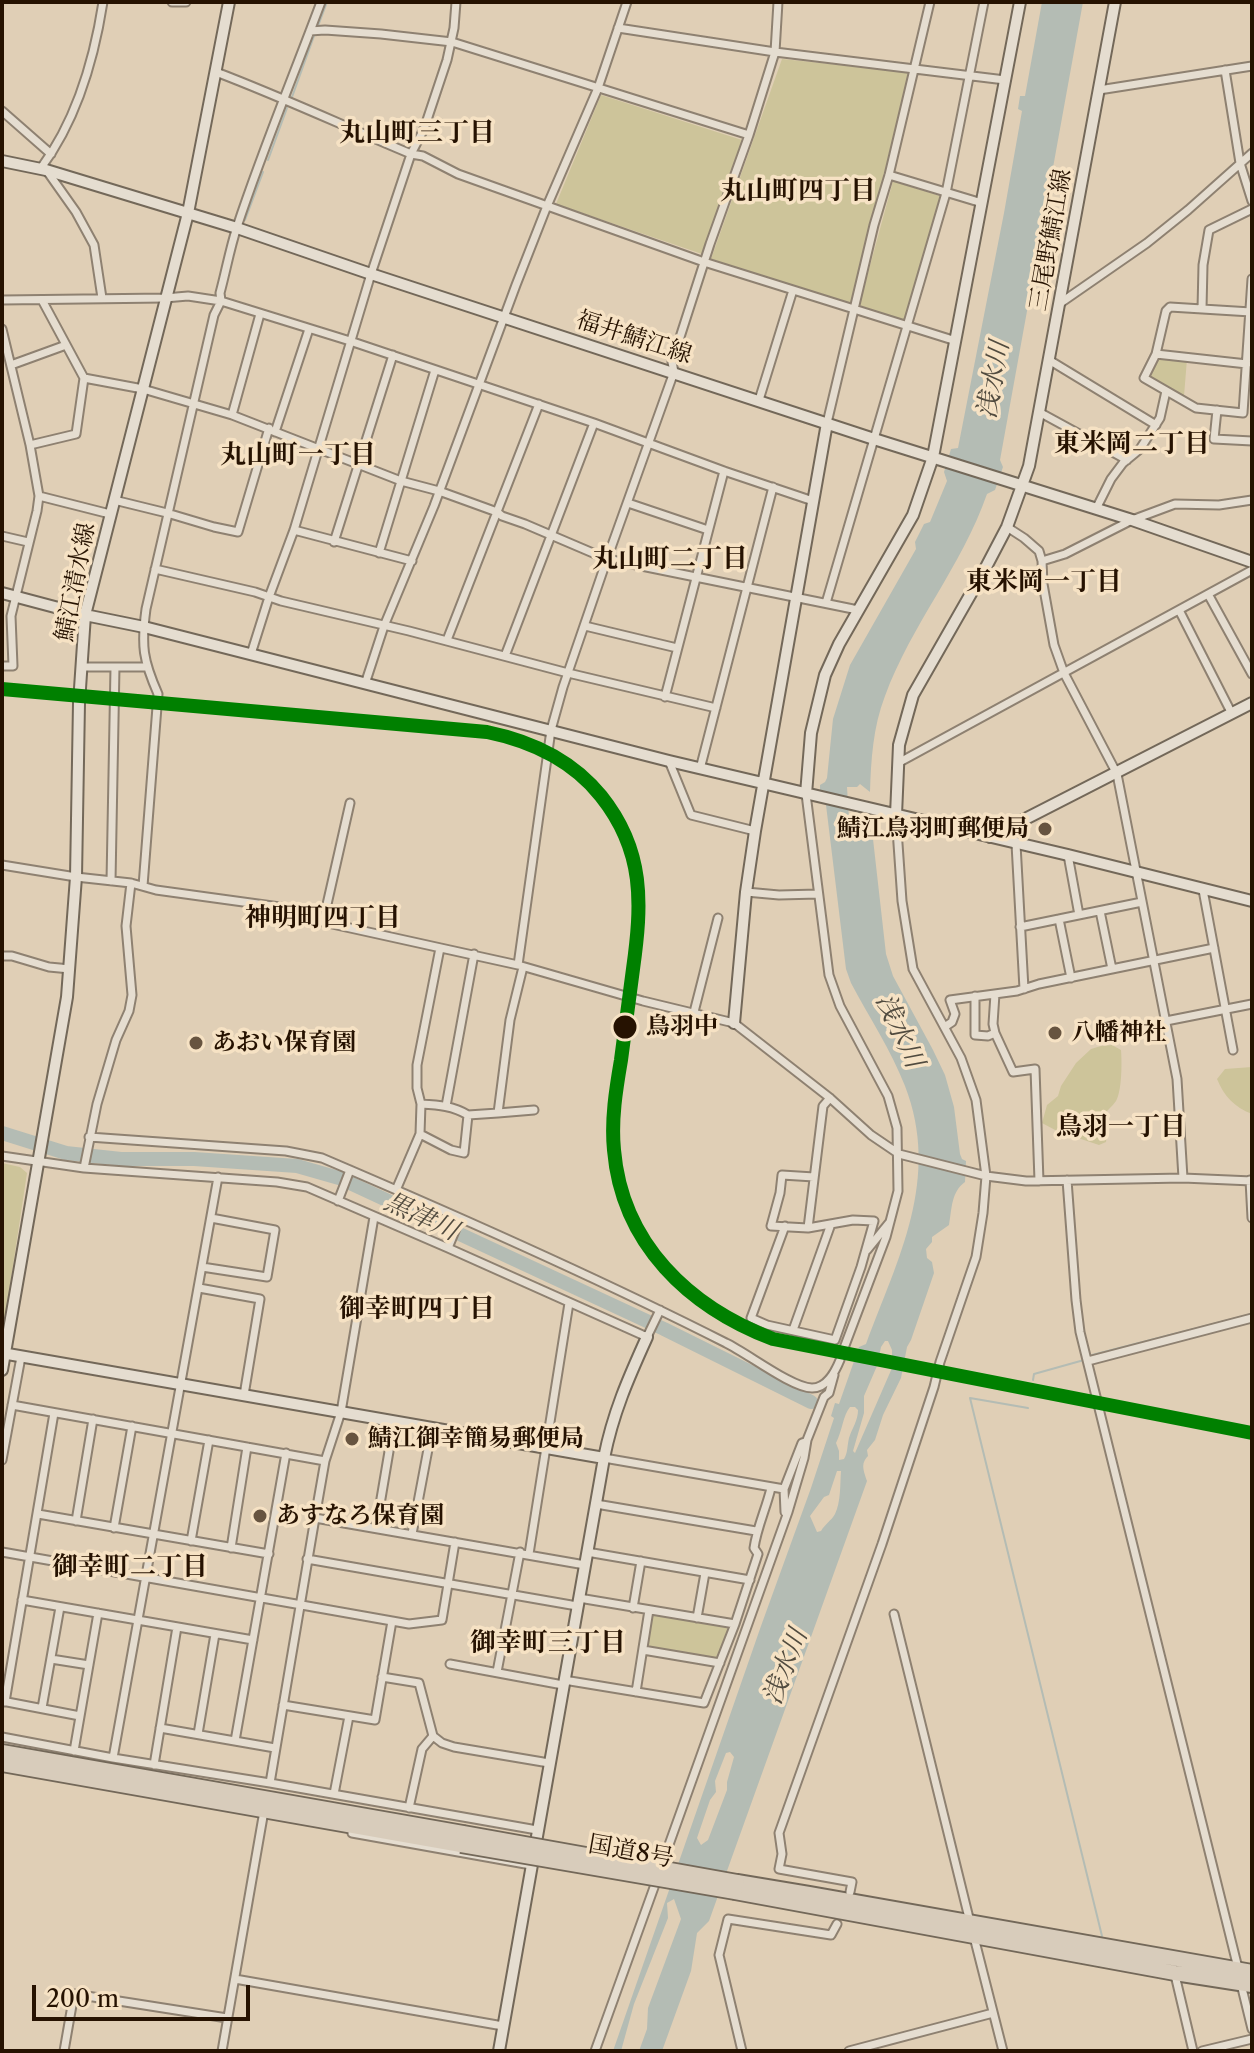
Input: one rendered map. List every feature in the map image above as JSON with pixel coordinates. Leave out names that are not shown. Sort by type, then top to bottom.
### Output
[{"type":"highway","name":"国道8号","points":[[2,1752],[736,1887],[824,1896],[1175,1973],[1246,1977]]},
{"type":"highway","name":"国道8号","points":[[2,1764],[263,1814],[462,1839]]},
{"type":"highway","name":"国道8号","points":[[972,1929],[1246,1977]]},
{"type":"street","points":[[102,298],[94,245],[76,212],[43,169],[72,114],[87,75],[103,2]]},
{"type":"street","points":[[172,2],[186,2]]},
{"type":"street","name":"鯖江清水線","points":[[2,1370],[70,969],[85,615],[188,213],[229,2]]},
{"type":"street","points":[[143,886],[158,694],[146,667],[144,627],[155,569],[237,228],[264,148],[321,2]]},
{"type":"street","points":[[251,654],[294,530],[371,274],[452,42],[456,2]]},
{"type":"street","points":[[365,684],[384,626],[412,561],[547,206],[598,88],[627,2]]},
{"type":"street","points":[[498,1113],[551,730],[607,559],[674,372],[672,362],[775,52],[778,2]]},
{"type":"street","points":[[734,1023],[755,831],[827,423],[930,2]]},
{"type":"street","points":[[826,603],[946,193],[984,2]]},
{"type":"street","points":[[844,1348],[891,1221],[899,1182],[899,1154],[897,1128],[888,1096],[834,991],[826,960],[806,794],[811,733],[825,675],[839,644],[913,515],[939,459],[956,341],[1020,2]]},
{"type":"street","name":"三尾野鯖江線","points":[[893,814],[899,745],[913,695],[1007,527],[1017,484],[1029,466],[1115,2]]},
{"type":"street","points":[[618,28],[775,52],[1005,80]]},
{"type":"street","points":[[310,31],[381,34],[452,42],[749,135]]},
{"type":"street","points":[[1099,90],[1252,66]]},
{"type":"street","points":[[1225,70],[1240,163],[1252,201]]},
{"type":"street","points":[[216,72],[411,154],[423,156],[458,174],[704,262],[956,341]]},
{"type":"street","points":[[2,111],[51,154]]},
{"type":"street","points":[[1059,304],[1147,243],[1252,153]]},
{"type":"street","name":"福井鯖江線","points":[[2,161],[43,169],[237,228],[1252,562]]},
{"type":"street","points":[[889,175],[982,203]]},
{"type":"street","points":[[1202,309],[1203,265],[1209,230],[1252,209]]},
{"type":"street","points":[[1252,279],[1252,312],[1243,413],[1196,408],[1144,378],[1156,354],[1166,311],[1170,307],[1252,312]]},
{"type":"street","points":[[759,400],[793,290]]},
{"type":"street","points":[[2,300],[188,296],[221,301],[480,384],[813,501]]},
{"type":"street","points":[[30,445],[76,434],[84,378],[42,300]]},
{"type":"street","points":[[232,415],[260,314]]},
{"type":"street","points":[[2,329],[39,496],[11,616],[13,666],[2,666]]},
{"type":"street","points":[[114,500],[238,532],[309,329]]},
{"type":"street","points":[[11,365],[66,345]]},
{"type":"street","points":[[1156,354],[1247,364]]},
{"type":"street","points":[[334,542],[393,355]]},
{"type":"street","points":[[1049,360],[1156,425]]},
{"type":"street","points":[[379,553],[435,370]]},
{"type":"street","points":[[84,378],[143,389],[232,415],[401,481],[497,512],[607,559],[858,610]]},
{"type":"street","points":[[1096,509],[1111,479],[1140,449],[1156,425],[1166,391]]},
{"type":"street","points":[[447,640],[539,404]]},
{"type":"street","points":[[1217,410],[1214,439],[1252,441]]},
{"type":"street","points":[[1039,412],[1127,460]]},
{"type":"street","points":[[505,656],[594,423]]},
{"type":"street","points":[[665,697],[724,471]]},
{"type":"street","points":[[700,769],[773,487]]},
{"type":"street","points":[[39,496],[110,514]]},
{"type":"street","points":[[1042,561],[1065,554],[1132,520],[1175,504],[1219,505],[1252,500]]},
{"type":"street","points":[[628,503],[708,530]]},
{"type":"street","points":[[1007,527],[1039,551],[1054,645],[1064,673],[1117,774],[1177,1079],[1183,1178]]},
{"type":"street","points":[[294,530],[412,561]]},
{"type":"street","points":[[2,536],[28,542]]},
{"type":"street","points":[[155,569],[716,708]]},
{"type":"street","points":[[898,763],[1252,570]]},
{"type":"street","points":[[2,593],[700,769],[1252,901]]},
{"type":"street","points":[[1208,594],[1252,674]]},
{"type":"street","points":[[1179,610],[1232,714]]},
{"type":"street","points":[[585,626],[677,648]]},
{"type":"street","points":[[82,667],[146,667]]},
{"type":"street","points":[[111,881],[115,667]]},
{"type":"street","points":[[990,837],[1252,703]]},
{"type":"street","points":[[669,761],[691,815],[755,831]]},
{"type":"street","points":[[323,922],[350,803]]},
{"type":"street","points":[[850,1892],[852,1882],[779,1869],[782,1854],[779,1833],[882,1544],[976,1257],[986,1176],[976,1100],[967,1071],[946,1026],[918,979],[910,956],[893,814]]},
{"type":"street","points":[[1016,844],[1024,989]]},
{"type":"street","points":[[1068,855],[1079,915]]},
{"type":"street","points":[[2,865],[287,908],[323,922],[474,954],[734,1023],[830,1098],[871,1135],[899,1154],[986,1176],[1039,1181],[1251,1180],[1252,1218]]},
{"type":"street","points":[[84,1168],[89,1137],[132,995],[126,926],[131,883]]},
{"type":"street","points":[[1203,890],[1233,1050]]},
{"type":"street","points":[[746,892],[818,894]]},
{"type":"street","points":[[1020,927],[1142,902]]},
{"type":"street","points":[[1100,911],[1112,969]]},
{"type":"street","points":[[694,1012],[718,918]]},
{"type":"street","points":[[1059,919],[1071,978]]},
{"type":"street","points":[[396,1190],[420,1134],[417,1065],[440,948]]},
{"type":"street","points":[[946,1026],[955,1014],[950,1000],[1024,989],[1214,948]]},
{"type":"street","points":[[446,1106],[474,954]]},
{"type":"street","points":[[2,956],[70,969]]},
{"type":"street","points":[[995,994],[995,1033],[1013,1072],[1035,1069],[1039,1181]]},
{"type":"street","points":[[975,996],[975,1035],[995,1033]]},
{"type":"street","points":[[1166,1021],[1252,1004]]},
{"type":"street","points":[[808,1228],[823,1106],[830,1098]]},
{"type":"street","points":[[421,1104],[446,1106],[468,1115],[534,1110]]},
{"type":"street","points":[[420,1134],[464,1153],[468,1115]]},
{"type":"street","points":[[89,1137],[300,1153],[322,1158],[660,1310],[729,1344],[797,1385],[820,1387],[835,1372]]},
{"type":"street","points":[[2,1156],[84,1168],[277,1182],[307,1187],[647,1337]]},
{"type":"street","points":[[338,1201],[350,1170]]},
{"type":"street","points":[[785,1226],[751,1318],[767,1325],[835,1340],[874,1221],[853,1220],[808,1228],[785,1226],[771,1226],[782,1175],[814,1177]]},
{"type":"street","points":[[113,1758],[218,1177]]},
{"type":"street","points":[[1067,1180],[1080,1332],[1246,1977],[1252,2029]]},
{"type":"street","points":[[270,1783],[325,1461],[341,1412],[374,1217]]},
{"type":"street","points":[[202,1267],[267,1277],[275,1230],[211,1218]]},
{"type":"street","points":[[448,1248],[460,1219]]},
{"type":"street","points":[[866,1252],[891,1221]]},
{"type":"street","points":[[793,1330],[831,1224]]},
{"type":"street","points":[[199,1288],[260,1299],[244,1395]]},
{"type":"street","points":[[497,1672],[547,1449],[569,1303]]},
{"type":"street","points":[[499,2051],[604,1458],[615,1413],[660,1310]]},
{"type":"street","points":[[1088,1361],[1252,1318]]},
{"type":"street","points":[[3,1354],[784,1489]]},
{"type":"street","points":[[2,1460],[21,1357]]},
{"type":"street","points":[[595,2051],[785,1520],[807,1440],[824,1397],[829,1393],[840,1360]]},
{"type":"street","points":[[12,1405],[325,1461]]},
{"type":"street","points":[[54,1413],[3,1702],[80,1716]]},
{"type":"street","points":[[76,1521],[93,1419]]},
{"type":"street","points":[[376,1528],[394,1422]]},
{"type":"street","points":[[114,1528],[132,1426]]},
{"type":"street","points":[[412,1534],[432,1428]]},
{"type":"street","points":[[191,1541],[209,1440]]},
{"type":"street","points":[[785,1520],[784,1489],[802,1443],[807,1440]]},
{"type":"street","points":[[231,1548],[247,1447]]},
{"type":"street","points":[[235,1741],[286,1453]]},
{"type":"street","points":[[450,1664],[704,1703],[750,1580],[758,1554],[754,1548],[756,1531],[771,1488]]},
{"type":"street","points":[[596,1504],[756,1531]]},
{"type":"street","points":[[38,1514],[269,1554]]},
{"type":"street","points":[[315,1518],[585,1565]]},
{"type":"street","points":[[2,1552],[409,1624],[442,1620],[455,1542]]},
{"type":"street","points":[[587,1552],[750,1580]]},
{"type":"street","points":[[307,1559],[512,1596],[649,1610],[735,1624]]},
{"type":"street","points":[[633,1608],[641,1561]]},
{"type":"street","points":[[697,1618],[705,1573]]},
{"type":"street","points":[[22,1600],[253,1640]]},
{"type":"street","points":[[42,1708],[60,1607]]},
{"type":"street","points":[[636,1692],[649,1610]]},
{"type":"street","points":[[74,1751],[98,1613]]},
{"type":"street","points":[[894,1614],[1003,2051]]},
{"type":"street","points":[[283,1705],[375,1720],[392,1621]]},
{"type":"street","points":[[154,1765],[177,1627]]},
{"type":"street","points":[[198,1734],[215,1634]]},
{"type":"street","points":[[643,1650],[720,1663]]},
{"type":"street","points":[[51,1659],[89,1665]]},
{"type":"street","points":[[382,1677],[419,1683],[433,1736],[442,1743],[549,1763]]},
{"type":"street","points":[[334,1794],[349,1716]]},
{"type":"street","points":[[160,1728],[275,1748]]},
{"type":"street","points":[[409,1808],[422,1749],[433,1736]]},
{"type":"street","points":[[2,1737],[537,1830]]},
{"type":"street","points":[[222,2051],[263,1814],[531,1865]]},
{"type":"street","points":[[742,2051],[719,1955],[728,1919],[831,1935],[837,1924]]},
{"type":"street","points":[[1175,1973],[1193,2051]]},
{"type":"street","points":[[235,1979],[503,2026]]},
{"type":"street","points":[[64,2051],[74,1994],[227,2018]]},
{"type":"street","points":[[849,2051],[993,2013]]},
{"type":"street","points":[[1202,2051],[1252,2039]]},
{"type":"shaded area","points":[[782,59],[909,72],[852,304],[711,259]]},
{"type":"shaded area","points":[[601,95],[742,140],[702,254],[556,204]]},
{"type":"shaded area","points":[[893,181],[940,196],[908,326],[858,310]]},
{"type":"shaded area","points":[[1158,358],[1187,359],[1184,396],[1151,379],[1150,374]]},
{"type":"shaded area","points":[[1112,1045],[1121,1050],[1121,1076],[1116,1101],[1103,1116],[1106,1142],[1099,1145],[1042,1123],[1047,1105],[1058,1096],[1076,1063],[1091,1049]]},
{"type":"shaded area","points":[[1252,1067],[1252,1114],[1230,1100],[1217,1079],[1225,1069]]},
{"type":"shaded area","points":[[2,1163],[20,1167],[27,1173],[2,1338]]},
{"type":"shaded area","points":[[651,1613],[726,1625],[728,1629],[717,1660],[645,1648]]},
{"type":"water","name":"浅水川","points":[[1042,2],[1083,2],[1000,460],[1003,467],[995,490],[987,494],[964,546],[908,645],[885,696],[875,732],[870,792],[860,784],[847,787],[847,823],[873,839],[886,954],[893,976],[945,1075],[954,1107],[960,1154],[966,1161],[965,1182],[955,1196],[949,1225],[932,1237],[926,1249],[934,1273],[907,1347],[901,1378],[875,1440],[867,1450],[863,1468],[867,1481],[709,1921],[697,1933],[691,1971],[662,2051],[639,2051],[647,2029],[648,2008],[681,1919],[674,1899],[667,1903],[668,1918],[634,2004],[621,2051],[613,2051],[811,1488],[834,1418],[831,1416],[835,1403],[839,1404],[859,1347],[866,1344],[911,1218],[919,1153],[915,1120],[905,1086],[846,969],[826,805],[820,800],[820,785],[827,778],[833,719],[850,665],[916,549],[915,542],[924,524],[930,522],[947,481],[944,472],[951,449],[958,448],[1022,111],[1018,109],[1020,96],[1025,96]],"holes":[[[888,1341],[892,1350],[892,1368],[855,1453],[864,1413],[864,1396],[877,1366],[881,1347]],[[855,1407],[858,1414],[844,1459],[839,1460],[836,1443],[848,1410]],[[837,1471],[841,1471],[837,1509],[817,1532],[810,1516],[829,1495]],[[730,1752],[734,1757],[727,1790],[708,1840],[701,1845],[697,1838],[710,1800],[716,1792],[715,1781],[726,1753]]]},
{"type":"waterway","points":[[318,26],[327,2]]},
{"type":"waterway","points":[[292,97],[314,36]]},
{"type":"waterway","points":[[268,160],[287,108]]},
{"type":"waterway","points":[[245,220],[263,172]]},
{"type":"waterway","name":"黒津川","points":[[2,1133],[66,1153],[121,1159],[194,1159],[297,1166],[339,1178],[664,1329],[811,1402]]},
{"type":"waterway","points":[[1092,1355],[1252,1314]]},
{"type":"waterway","points":[[1033,1380],[1034,1374],[1084,1360]]},
{"type":"waterway","points":[[1028,1408],[970,1398],[1102,1936]]},
{"type":"transit line","points":[[2,689],[487,732],[535,747],[564,762],[601,796],[626,837],[633,858],[638,922],[614,1105],[614,1150],[630,1215],[665,1268],[714,1309],[742,1326],[773,1339],[1252,1433]]},
{"type":"place","name":"鯖江鳥羽町郵便局","points":[[1045,829]]},
{"type":"place","name":"鳥羽中","points":[[625,1027]]},
{"type":"place","name":"八幡神社","points":[[1055,1033]]},
{"type":"place","name":"あおい保育園","points":[[196,1043]]},
{"type":"place","name":"鯖江御幸簡易郵便局","points":[[352,1439]]},
{"type":"place","name":"あすなろ保育園","points":[[260,1516]]},
{"type":"district","name":"丸山町三丁目","points":[[417,133]]},
{"type":"district","name":"丸山町四丁目","points":[[798,191]]},
{"type":"district","name":"東米岡二丁目","points":[[1132,444]]},
{"type":"district","name":"丸山町一丁目","points":[[298,455]]},
{"type":"district","name":"丸山町二丁目","points":[[670,559]]},
{"type":"district","name":"東米岡一丁目","points":[[1044,582]]},
{"type":"district","name":"神明町四丁目","points":[[323,918]]},
{"type":"district","name":"鳥羽一丁目","points":[[1121,1127]]},
{"type":"district","name":"御幸町四丁目","points":[[417,1309]]},
{"type":"district","name":"御幸町二丁目","points":[[130,1567]]},
{"type":"district","name":"御幸町三丁目","points":[[548,1643]]}]
